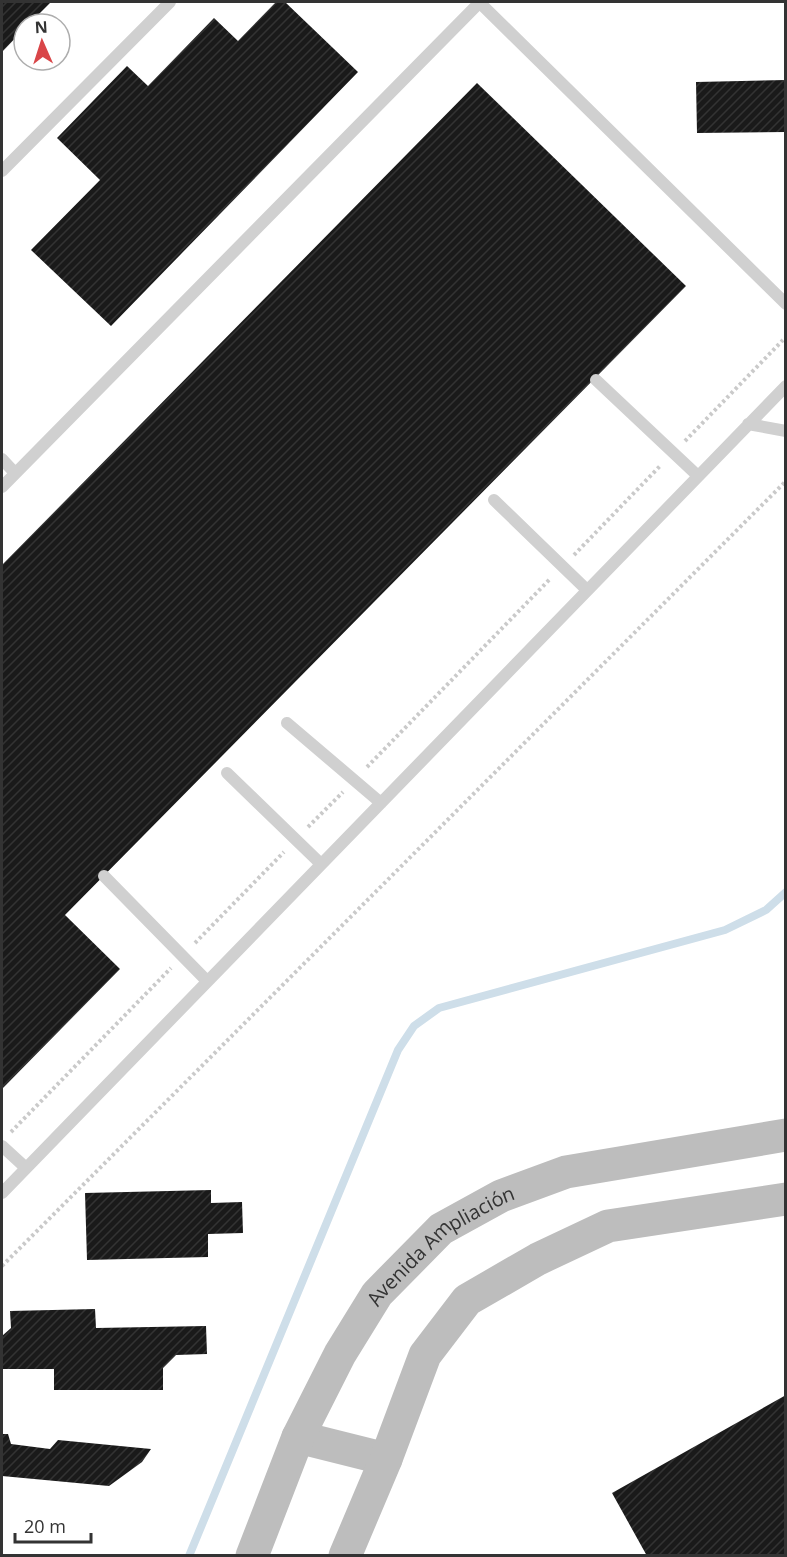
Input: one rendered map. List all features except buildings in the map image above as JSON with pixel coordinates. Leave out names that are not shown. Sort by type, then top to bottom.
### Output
[{"type":"street","name":"Avenida Ampliación","points":[[252,1556],[298,1437],[340,1354],[377,1294],[441,1229],[501,1196],[566,1172],[786,1135]]},
{"type":"street","points":[[345,1556],[386,1459],[425,1355],[467,1300],[538,1259],[608,1226],[786,1198]]},
{"type":"street","points":[[298,1437],[386,1459]]},
{"type":"lane","points":[[2,171],[170,2]]},
{"type":"lane","points":[[2,487],[480,2],[786,304]]},
{"type":"lane","points":[[596,380],[698,476]]},
{"type":"lane","points":[[2,1193],[786,386]]},
{"type":"lane","points":[[748,424],[786,431]]},
{"type":"lane","points":[[2,459],[15,473]]},
{"type":"lane","points":[[494,500],[587,590]]},
{"type":"lane","points":[[287,723],[381,803]]},
{"type":"lane","points":[[227,773],[321,864]]},
{"type":"lane","points":[[104,876],[207,981]]},
{"type":"lane","points":[[2,1146],[26,1168]]},
{"type":"path","points":[[10,1133],[783,340]]},
{"type":"path","points":[[2,1266],[786,481]]},
{"type":"waterway","points":[[189,1556],[398,1050],[414,1026],[439,1008],[725,930],[766,910],[786,892]]}]
